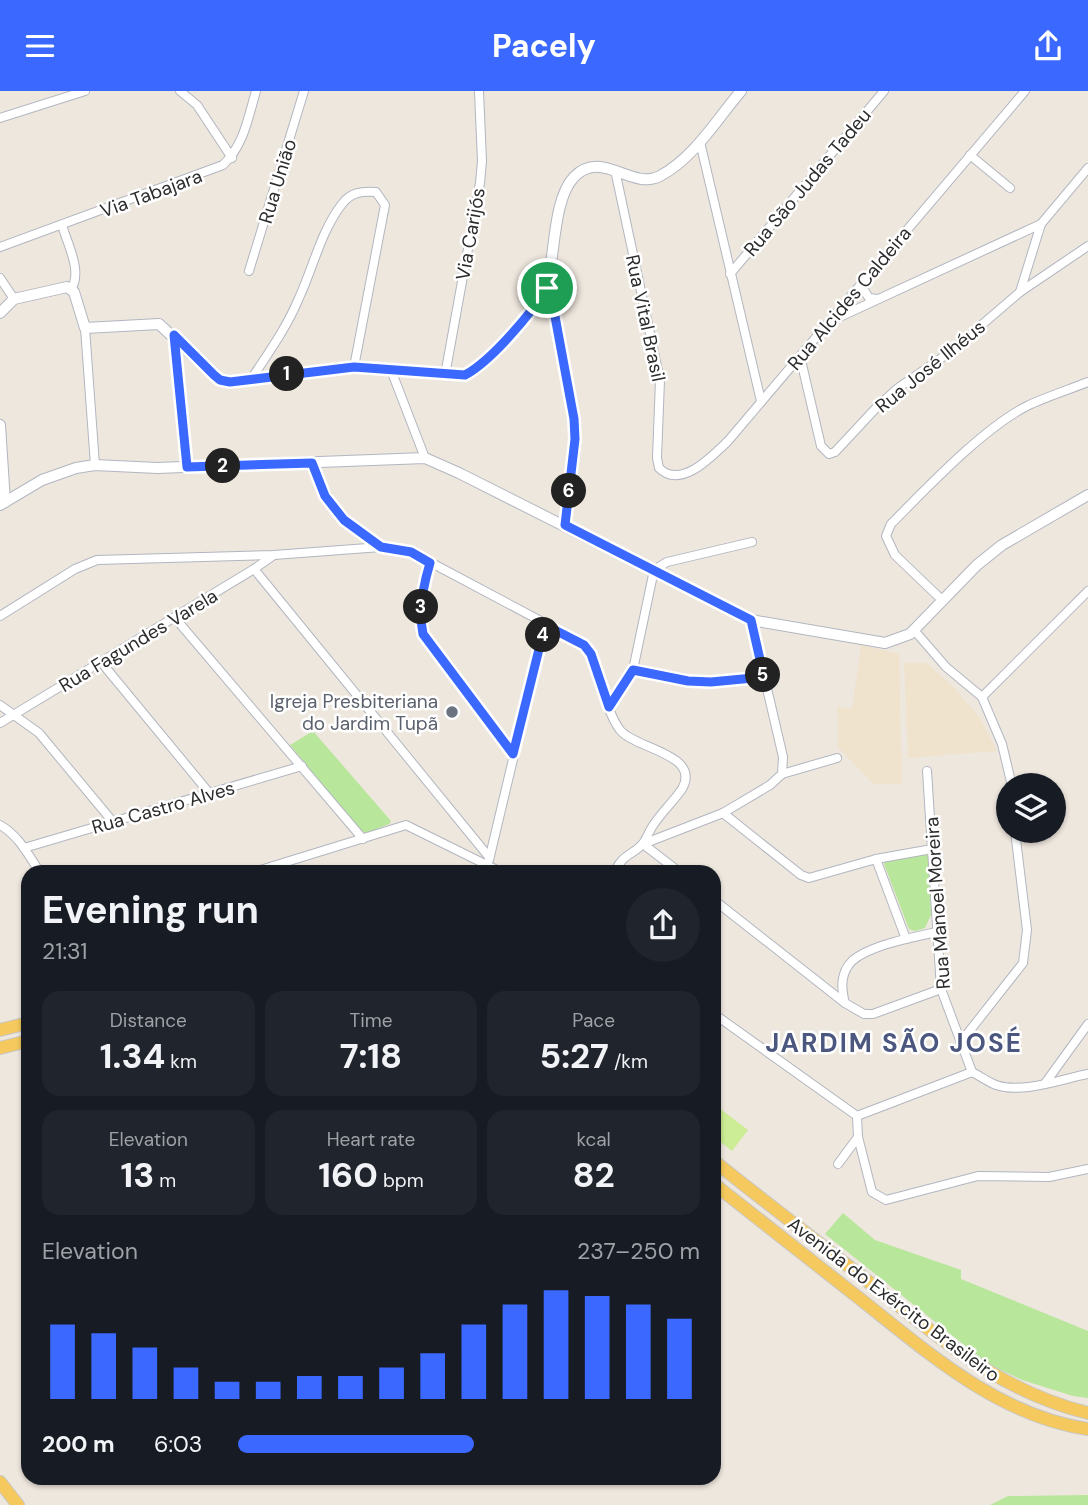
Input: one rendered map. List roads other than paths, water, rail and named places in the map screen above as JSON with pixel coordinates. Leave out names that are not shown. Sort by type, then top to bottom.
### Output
[{"type":"main road","points":[[0,313],[14,299],[64,286],[71,289],[85,328],[159,324],[220,380],[230,382],[354,367],[465,375],[474,370],[536,305],[547,288],[559,216],[567,188],[574,177],[586,169],[600,165],[638,178],[659,177],[700,142],[741,91]]},
{"type":"main road","points":[[0,425],[3,504],[42,480],[76,468],[95,465],[126,468],[187,467],[425,458],[565,525],[751,620],[878,643],[895,641],[914,630],[978,565],[1002,545],[1088,495]]},
{"type":"main road","points":[[0,1030],[21,1025]]},
{"type":"main road","points":[[0,1048],[21,1043]]},
{"type":"main road","name":"Avenida do Exército Brasileiro","points":[[721,1166],[967,1358],[1025,1392],[1060,1406],[1088,1413]]},
{"type":"main road","name":"Avenida do Exército Brasileiro","points":[[721,1190],[918,1345],[980,1389],[1033,1416],[1063,1426],[1088,1429]]},
{"type":"main road","points":[[0,1482],[18,1505]]},
{"type":"street","points":[[0,118],[85,91]]},
{"type":"street","points":[[180,91],[197,105],[232,157],[243,139],[256,91]]},
{"type":"street","name":"Rua União","points":[[249,271],[304,91]]},
{"type":"street","name":"Via Carijós","points":[[444,375],[480,183],[482,161],[479,91]]},
{"type":"street","name":"Rua São Judas Tadeu","points":[[730,274],[884,91]]},
{"type":"street","name":"Rua Alcides Caldeira","points":[[659,468],[668,475],[677,476],[705,462],[728,441],[1025,91]]},
{"type":"street","points":[[700,142],[761,401]]},
{"type":"street","points":[[970,155],[1010,188]]},
{"type":"street","name":"Via Tabajara","points":[[0,247],[212,171],[223,166],[232,157]]},
{"type":"street","points":[[1020,292],[1041,224],[1088,168]]},
{"type":"street","name":"Rua Vital Brasil","points":[[615,170],[660,380],[657,458],[659,468]]},
{"type":"street","points":[[252,378],[282,333],[300,298],[314,258],[343,203],[352,194],[376,192],[385,205],[384,216],[354,367]]},
{"type":"street","points":[[828,322],[1041,224]]},
{"type":"street","points":[[62,225],[76,274],[71,289]]},
{"type":"street","name":"Rua José Ilhéus","points":[[800,356],[821,446],[829,454],[844,445],[876,408],[898,388],[950,352],[1020,292],[1088,246]]},
{"type":"street","points":[[0,278],[14,299]]},
{"type":"street","points":[[863,281],[862,287],[869,298],[878,299]]},
{"type":"street","points":[[547,288],[554,311],[574,419],[574,453],[565,525]]},
{"type":"street","points":[[85,328],[95,465]]},
{"type":"street","points":[[174,335],[187,467]]},
{"type":"street","points":[[391,370],[425,458]]},
{"type":"street","points":[[942,600],[891,549],[886,536],[891,524],[957,461],[1007,419],[1027,407],[1088,382]]},
{"type":"street","points":[[312,463],[332,507],[344,520],[381,547]]},
{"type":"street","points":[[609,707],[633,670],[654,570],[667,562],[752,542]]},
{"type":"street","points":[[0,616],[75,569],[97,560],[115,557],[274,555],[381,547],[411,552],[584,645],[591,654],[619,729],[629,738],[671,757],[684,769],[686,779],[681,790],[652,827],[643,844]]},
{"type":"street","name":"Rua Fagundes Varela","points":[[0,723],[274,555]]},
{"type":"street","points":[[430,563],[421,603],[423,634],[513,754]]},
{"type":"street","points":[[254,569],[493,865]]},
{"type":"street","points":[[982,697],[1088,591]]},
{"type":"street","points":[[175,618],[363,839]]},
{"type":"street","points":[[751,620],[783,757],[782,774]]},
{"type":"street","points":[[489,861],[545,625]]},
{"type":"street","points":[[914,630],[946,667],[982,697],[1002,744],[1009,773]]},
{"type":"street","points":[[101,662],[210,794]]},
{"type":"street","points":[[633,670],[688,681],[711,682],[764,677]]},
{"type":"street","points":[[0,705],[39,733],[113,822]]},
{"type":"street","points":[[619,865],[625,856],[643,844],[723,813],[770,785],[782,774],[837,758]]},
{"type":"street","name":"Rua Castro Alves","points":[[24,848],[302,766]]},
{"type":"street","name":"Rua Manoel Moreira","points":[[927,771],[941,989],[972,1072]]},
{"type":"street","points":[[723,813],[801,875],[809,878],[876,859],[932,849]]},
{"type":"street","points":[[0,825],[11,832],[35,865]]},
{"type":"street","points":[[277,865],[406,825],[489,861]]},
{"type":"street","points":[[960,1044],[1023,963],[1027,930],[1016,843]]},
{"type":"street","points":[[643,844],[670,865]]},
{"type":"street","points":[[876,859],[906,939]]},
{"type":"street","points":[[721,905],[845,1003],[864,1014],[873,1014],[941,989]]},
{"type":"street","points":[[845,1003],[841,983],[852,961],[881,947],[937,932]]},
{"type":"street","points":[[721,1019],[857,1116]]},
{"type":"street","points":[[1046,1082],[1088,1024]]},
{"type":"street","points":[[857,1116],[972,1072],[1009,1088],[1088,1074]]},
{"type":"street","points":[[857,1116],[858,1137],[872,1192],[886,1199],[978,1176],[1049,1177],[1088,1169]]},
{"type":"street","points":[[838,1164],[858,1137]]},
{"type":"place","name":"Igreja Presbiteriana do Jardim Tupã","points":[[452,712]]},
{"type":"district","name":"JARDIM SÃO JOSÉ","points":[[894,1043]]}]
